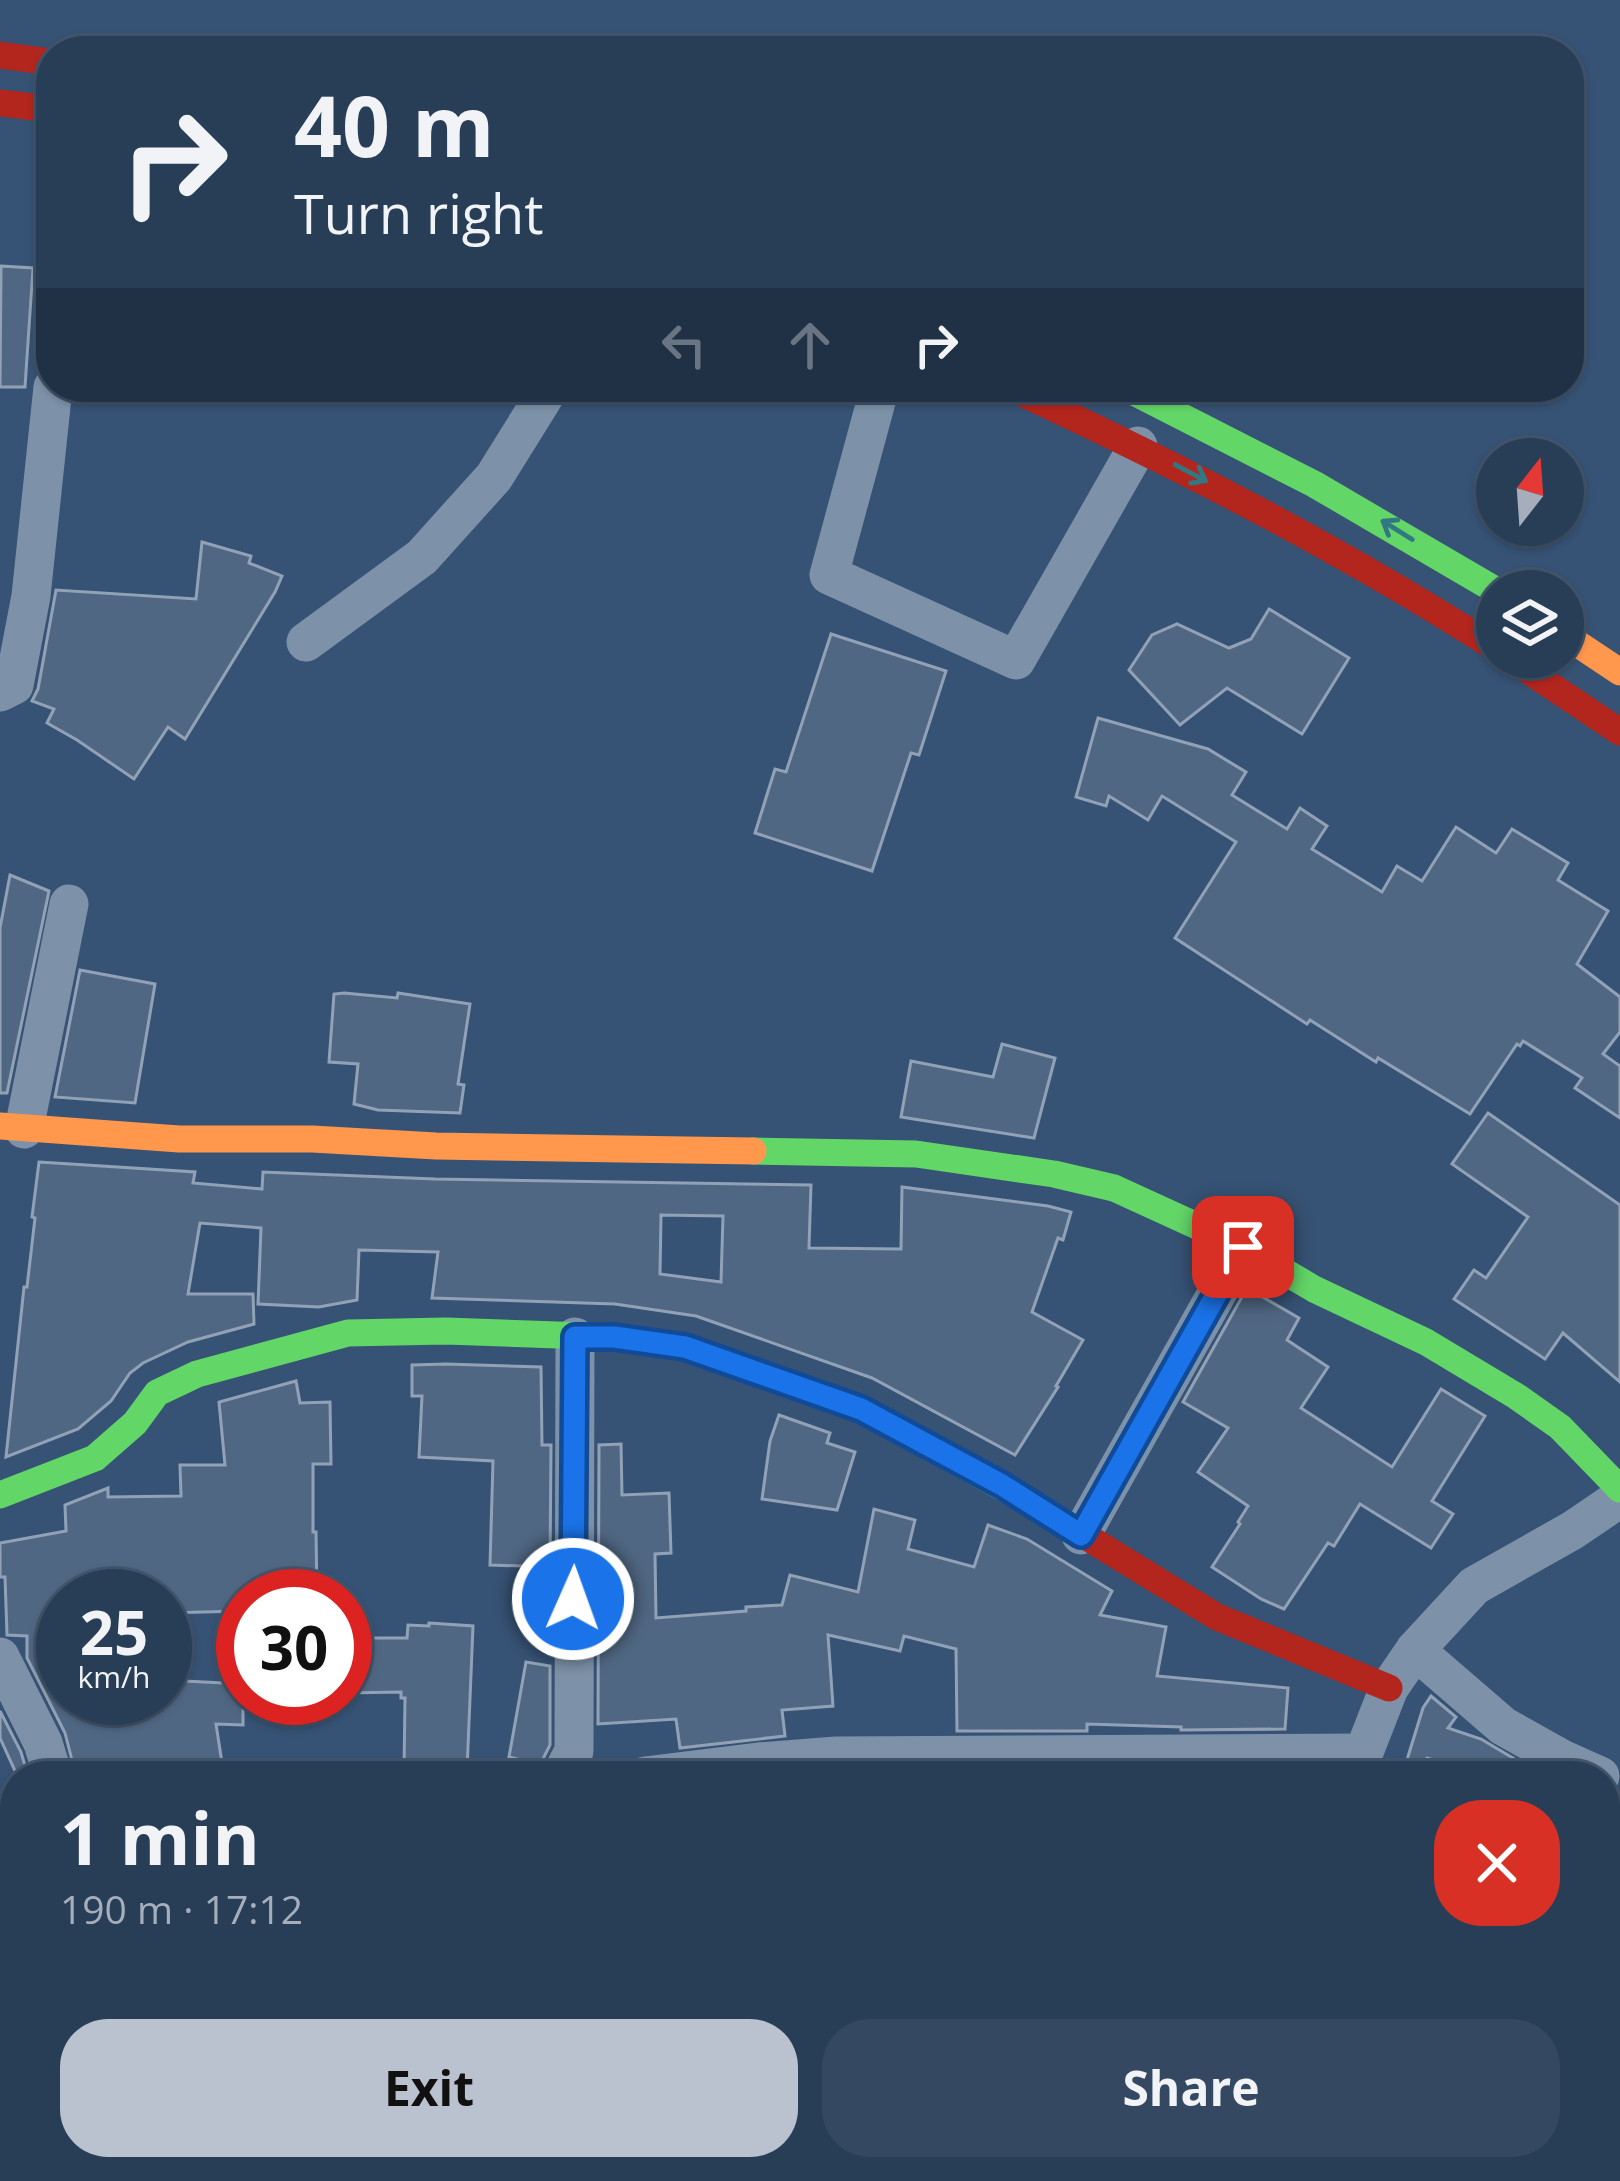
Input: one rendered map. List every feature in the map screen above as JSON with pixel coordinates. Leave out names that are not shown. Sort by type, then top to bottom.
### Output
[{"type":"street","points":[[0,55],[36,60]]},
{"type":"street","points":[[0,103],[36,107]]},
{"type":"street","points":[[0,692],[14,685],[31,596],[50,402]]},
{"type":"street","points":[[306,641],[422,557],[494,477],[541,402]]},
{"type":"street","points":[[876,402],[829,574],[1016,660],[1138,446]]},
{"type":"street","points":[[1043,402],[1337,550],[1476,636]]},
{"type":"street","points":[[1157,402],[1365,510],[1476,578]]},
{"type":"street","points":[[1584,648],[1620,673]]},
{"type":"street","points":[[1539,678],[1620,732]]},
{"type":"street","points":[[69,904],[12,1128],[179,1139],[916,1154],[1002,1165],[1114,1188],[1243,1247],[1314,1288],[1426,1342],[1516,1396],[1560,1427],[1620,1494],[1573,1530],[1474,1586],[1414,1650],[1389,1688],[1360,1761]]},
{"type":"street","points":[[1081,1535],[1243,1247]]},
{"type":"street","points":[[0,1495],[94,1458],[136,1424],[157,1394],[196,1374],[348,1333],[614,1337],[685,1347],[861,1409],[1002,1485],[1217,1618],[1389,1688]]},
{"type":"street","points":[[569,1761],[574,1751],[575,1337]]},
{"type":"street","points":[[1414,1650],[1503,1726],[1566,1761]]},
{"type":"street","points":[[0,1657],[48,1761]]},
{"type":"building","points":[[1,266],[33,268],[25,387],[0,387]]},
{"type":"building","points":[[202,542],[251,556],[249,563],[282,576],[185,739],[168,727],[134,779],[47,723],[54,709],[32,701],[56,590],[196,599]]},
{"type":"building","points":[[1269,609],[1349,658],[1302,734],[1227,688],[1180,725],[1129,670],[1152,635],[1177,624],[1229,648],[1251,639]]},
{"type":"building","points":[[831,634],[946,671],[919,755],[911,753],[872,871],[755,833],[775,769],[786,772]]},
{"type":"building","points":[[1098,718],[1208,749],[1246,772],[1232,795],[1287,829],[1300,808],[1327,826],[1312,849],[1382,892],[1397,866],[1422,881],[1456,827],[1496,853],[1512,829],[1568,863],[1558,880],[1608,911],[1577,964],[1620,997],[1620,1032],[1603,1054],[1620,1066],[1620,1118],[1575,1088],[1582,1078],[1523,1041],[1470,1114],[1310,1020],[1307,1024],[1175,938],[1236,842],[1162,796],[1148,820],[1109,796],[1106,806],[1076,797]]},
{"type":"building","points":[[10,875],[49,891],[7,1093],[0,1093],[0,928]]},
{"type":"building","points":[[80,970],[155,984],[135,1103],[55,1097]]},
{"type":"building","points":[[398,993],[470,1004],[458,1084],[464,1085],[460,1113],[378,1110],[354,1104],[358,1064],[329,1062],[334,994],[397,998]]},
{"type":"building","points":[[1002,1044],[1055,1058],[1034,1138],[901,1117],[911,1061],[993,1077]]},
{"type":"building","points":[[1488,1113],[1620,1205],[1620,1382],[1563,1333],[1545,1359],[1454,1299],[1474,1270],[1486,1278],[1528,1217],[1452,1164]]},
{"type":"building","points":[[39,1162],[195,1172],[193,1183],[262,1189],[263,1172],[811,1185],[809,1248],[901,1249],[902,1187],[1071,1212],[1032,1312],[1083,1340],[1015,1455],[872,1378],[696,1316],[615,1304],[432,1298],[438,1252],[359,1250],[357,1300],[319,1307],[258,1304],[261,1228],[200,1223],[188,1294],[253,1294],[254,1324],[188,1342],[143,1363],[111,1401],[78,1429],[6,1457]],"holes":[[[661,1215],[723,1216],[721,1282],[660,1274]]]},
{"type":"building","points":[[1247,1288],[1299,1318],[1287,1340],[1328,1367],[1301,1408],[1392,1467],[1441,1389],[1485,1416],[1432,1501],[1453,1514],[1431,1548],[1360,1504],[1284,1609],[1212,1567],[1248,1506],[1198,1472],[1228,1428],[1183,1402]]},
{"type":"building","points":[[412,1365],[541,1367],[542,1445],[551,1445],[550,1567],[490,1565],[493,1461],[419,1457],[422,1396],[412,1396]]},
{"type":"building","points":[[296,1381],[300,1403],[330,1402],[331,1464],[313,1464],[317,1569],[216,1569],[216,1612],[192,1612],[192,1569],[36,1569],[36,1676],[27,1658],[27,1636],[7,1635],[0,1543],[66,1531],[65,1505],[108,1488],[108,1497],[181,1496],[180,1465],[225,1465],[219,1402]]},
{"type":"building","points":[[779,1415],[830,1433],[827,1443],[855,1452],[837,1510],[762,1499],[770,1441]]},
{"type":"building","points":[[621,1444],[622,1495],[669,1493],[671,1553],[655,1554],[656,1618],[782,1605],[790,1575],[858,1592],[874,1509],[915,1520],[908,1549],[974,1567],[988,1525],[1027,1539],[1112,1591],[1100,1615],[1166,1627],[1157,1676],[1288,1688],[1285,1729],[1181,1730],[1087,1724],[1087,1731],[957,1731],[956,1649],[904,1636],[900,1651],[828,1635],[833,1706],[782,1710],[785,1736],[680,1748],[676,1719],[598,1724],[599,1445]]},
{"type":"building","points":[[408,1625],[473,1626],[467,1761],[404,1761],[405,1698],[401,1692],[372,1693],[372,1638],[407,1638]]},
{"type":"building","points":[[526,1662],[550,1666],[550,1745],[542,1761],[509,1757]]},
{"type":"building","points":[[192,1681],[216,1683],[222,1761],[72,1761],[61,1725],[192,1725]]},
{"type":"building","points":[[1431,1696],[1456,1717],[1448,1728],[1481,1739],[1518,1761],[1407,1761]]},
{"type":"building","points":[[0,1711],[24,1761],[11,1761],[0,1738]]},
{"type":"traffic: fast","points":[[1153,402],[1314,484],[1476,579]]},
{"type":"traffic: fast","points":[[753,1151],[916,1154],[1054,1174],[1114,1188],[1243,1247],[1314,1289],[1426,1342],[1560,1427],[1620,1489]]},
{"type":"traffic: fast","points":[[0,1495],[95,1458],[135,1423],[157,1393],[197,1374],[348,1333],[446,1331],[614,1337],[685,1347],[861,1409],[1038,1507]]},
{"type":"traffic: slow","points":[[1584,648],[1620,672]]},
{"type":"traffic: slow","points":[[0,1126],[179,1139],[753,1151]]},
{"type":"traffic: jam","points":[[0,55],[36,60]]},
{"type":"traffic: jam","points":[[0,103],[36,107]]},
{"type":"traffic: jam","points":[[1040,402],[1258,510],[1476,636]]},
{"type":"traffic: jam","points":[[1539,678],[1620,732]]},
{"type":"traffic: jam","points":[[1038,1507],[1217,1617],[1389,1688]]},
{"type":"route","points":[[573,1599],[575,1337],[685,1347],[861,1409],[1002,1485],[1081,1535],[1243,1247]]}]
